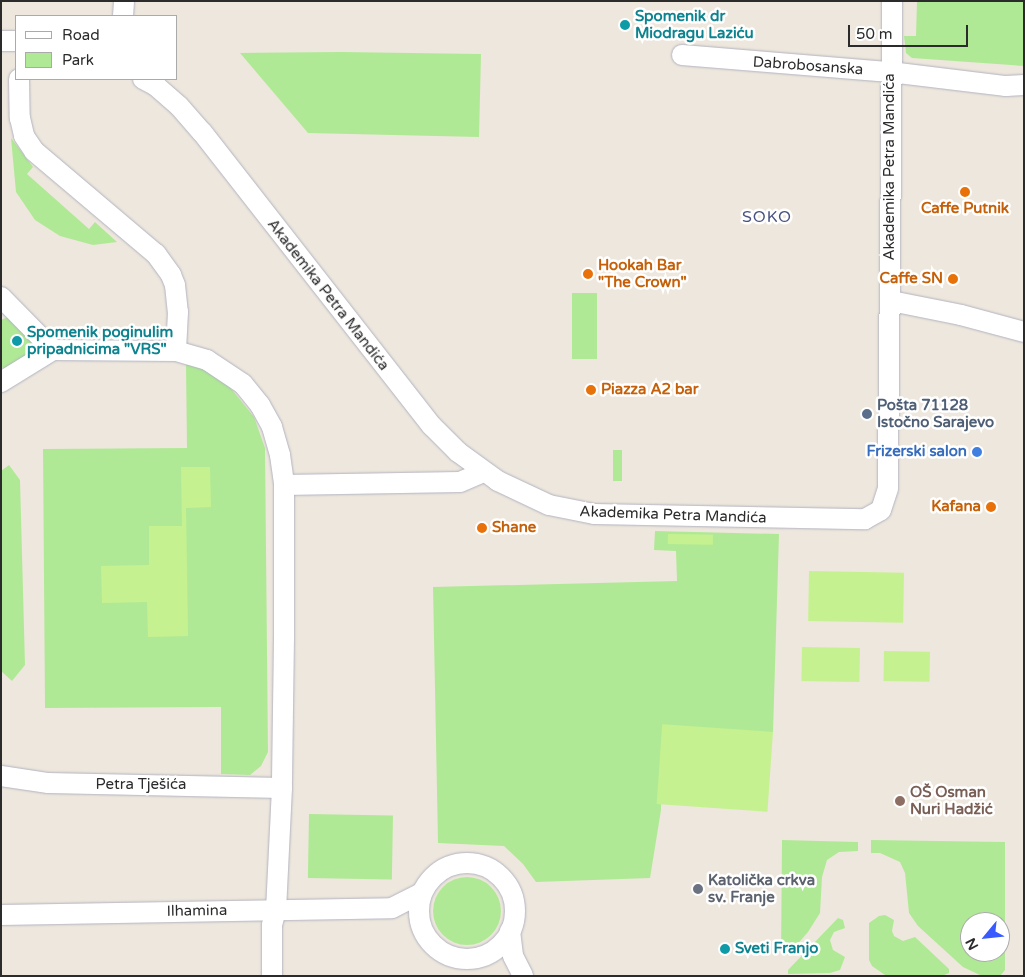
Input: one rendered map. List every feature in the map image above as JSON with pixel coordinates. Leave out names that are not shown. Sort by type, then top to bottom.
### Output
[{"type":"street","points":[[123,15],[124,1]]},
{"type":"street","name":"Akademika Petra Mandića","points":[[145,80],[156,86],[179,106],[202,132],[432,426],[458,452],[484,472],[515,491],[536,500],[573,511],[594,514],[822,519],[870,518],[881,510],[888,488],[892,1]]},
{"type":"street","points":[[1,40],[15,41]]},
{"type":"street","name":"Dabrobosanska","points":[[682,55],[890,72],[1006,86],[1024,85]]},
{"type":"street","points":[[19,80],[20,118],[24,136],[34,151],[156,254],[171,275],[178,312],[176,351]]},
{"type":"street","points":[[1,298],[53,350]]},
{"type":"street","points":[[891,301],[961,315],[1024,332]]},
{"type":"street","points":[[1,382],[53,350],[176,351],[207,360],[242,384],[254,398],[272,427],[278,444],[284,485],[282,788],[276,910],[272,925],[272,976]]},
{"type":"street","points":[[284,485],[460,482],[484,472]]},
{"type":"street","name":"Petra Tješića","points":[[1,776],[48,783],[282,788]]},
{"type":"street","points":[[510,931],[499,947],[482,956],[470,959],[456,958],[444,953],[433,946],[425,935],[420,923],[419,908],[422,893],[430,879],[440,870],[452,865],[465,862],[478,864],[490,869],[508,887],[513,899],[514,912],[510,931],[510,946],[522,974]]},
{"type":"street","name":"Ilhamina","points":[[392,908],[422,893]]},
{"type":"street","name":"Ilhamina","points":[[1,914],[392,908],[408,913],[420,923]]},
{"type":"street","points":[[482,956],[508,963],[522,974]]},
{"type":"green space","points":[[917,1],[1024,1],[1024,66],[912,58],[906,53],[904,36],[916,36]]},
{"type":"green space","points":[[240,53],[481,54],[479,137],[308,133]]},
{"type":"green space","points":[[11,138],[33,167],[27,174],[89,229],[95,222],[117,242],[93,245],[60,236],[35,220],[16,192]]},
{"type":"green space","points":[[572,293],[597,293],[597,359],[572,359]]},
{"type":"green space","points":[[8,317],[40,347],[5,370],[1,366],[1,320]]},
{"type":"green space","points":[[186,365],[202,365],[229,386],[254,417],[265,448],[268,752],[261,766],[250,775],[221,774],[221,707],[45,708],[43,449],[187,448]]},
{"type":"green space","points":[[613,450],[622,450],[622,481],[613,481]]},
{"type":"green space","points":[[9,465],[20,480],[25,665],[12,681],[1,671],[1,471]]},
{"type":"green space","points":[[181,467],[210,467],[211,507],[186,508],[188,636],[148,637],[147,602],[102,603],[101,566],[149,565],[149,526],[182,526]]},
{"type":"green space","points":[[655,531],[779,534],[773,732],[662,735],[661,810],[650,878],[536,882],[523,864],[504,846],[438,843],[433,587],[677,581],[676,551],[654,550]]},
{"type":"green space","points":[[668,534],[713,535],[713,545],[668,544]]},
{"type":"green space","points":[[809,571],[904,573],[903,623],[808,621]]},
{"type":"green space","points":[[802,647],[860,648],[859,682],[801,681]]},
{"type":"green space","points":[[884,651],[930,652],[929,682],[883,681]]},
{"type":"green space","points":[[662,724],[773,732],[767,812],[657,804]]},
{"type":"green space","points":[[309,814],[393,815],[392,879],[308,878]]},
{"type":"green space","points":[[782,840],[858,842],[858,851],[839,852],[827,860],[822,877],[820,913],[808,932],[788,955],[781,955]]},
{"type":"green space","points":[[871,840],[1005,842],[1005,912],[960,912],[960,962],[1005,962],[1005,970],[1000,976],[982,976],[963,967],[918,926],[909,913],[905,873],[900,862],[880,853],[871,853]]},
{"type":"green space","points":[[467,877],[480,880],[491,887],[498,898],[501,911],[498,924],[491,935],[480,942],[467,945],[454,942],[443,935],[436,924],[433,911],[436,898],[443,887],[454,880]]},
{"type":"green space","points":[[885,915],[894,920],[892,931],[894,936],[903,941],[915,937],[949,969],[949,973],[944,975],[885,975],[872,966],[869,960],[869,923],[879,916]]},
{"type":"green space","points":[[838,918],[843,920],[845,928],[834,932],[830,940],[833,950],[845,957],[840,970],[830,973],[788,974],[788,970]]},
{"type":"place","name":"Spomenik dr Miodragu Laziću","points":[[625,25]]},
{"type":"place","name":"Caffe Putnik","points":[[965,192]]},
{"type":"place","name":"Hookah Bar \"The Crown\"","points":[[588,274]]},
{"type":"place","name":"Caffe SN","points":[[953,279]]},
{"type":"place","name":"Spomenik poginulim pripadnicima \"VRS\"","points":[[17,341]]},
{"type":"place","name":"Piazza A2 bar","points":[[591,390]]},
{"type":"place","name":"Pošta 71128 Istočno Sarajevo","points":[[867,414]]},
{"type":"place","name":"Frizerski salon","points":[[977,452]]},
{"type":"place","name":"Kafana","points":[[991,507]]},
{"type":"place","name":"Shane","points":[[482,528]]},
{"type":"place","name":"OŠ Osman Nuri Hadžić","points":[[900,801]]},
{"type":"place","name":"Katolička crkva sv. Franje","points":[[698,889]]},
{"type":"place","name":"Sveti Franjo","points":[[725,949]]},
{"type":"district","name":"SOKO","points":[[767,217]]}]
